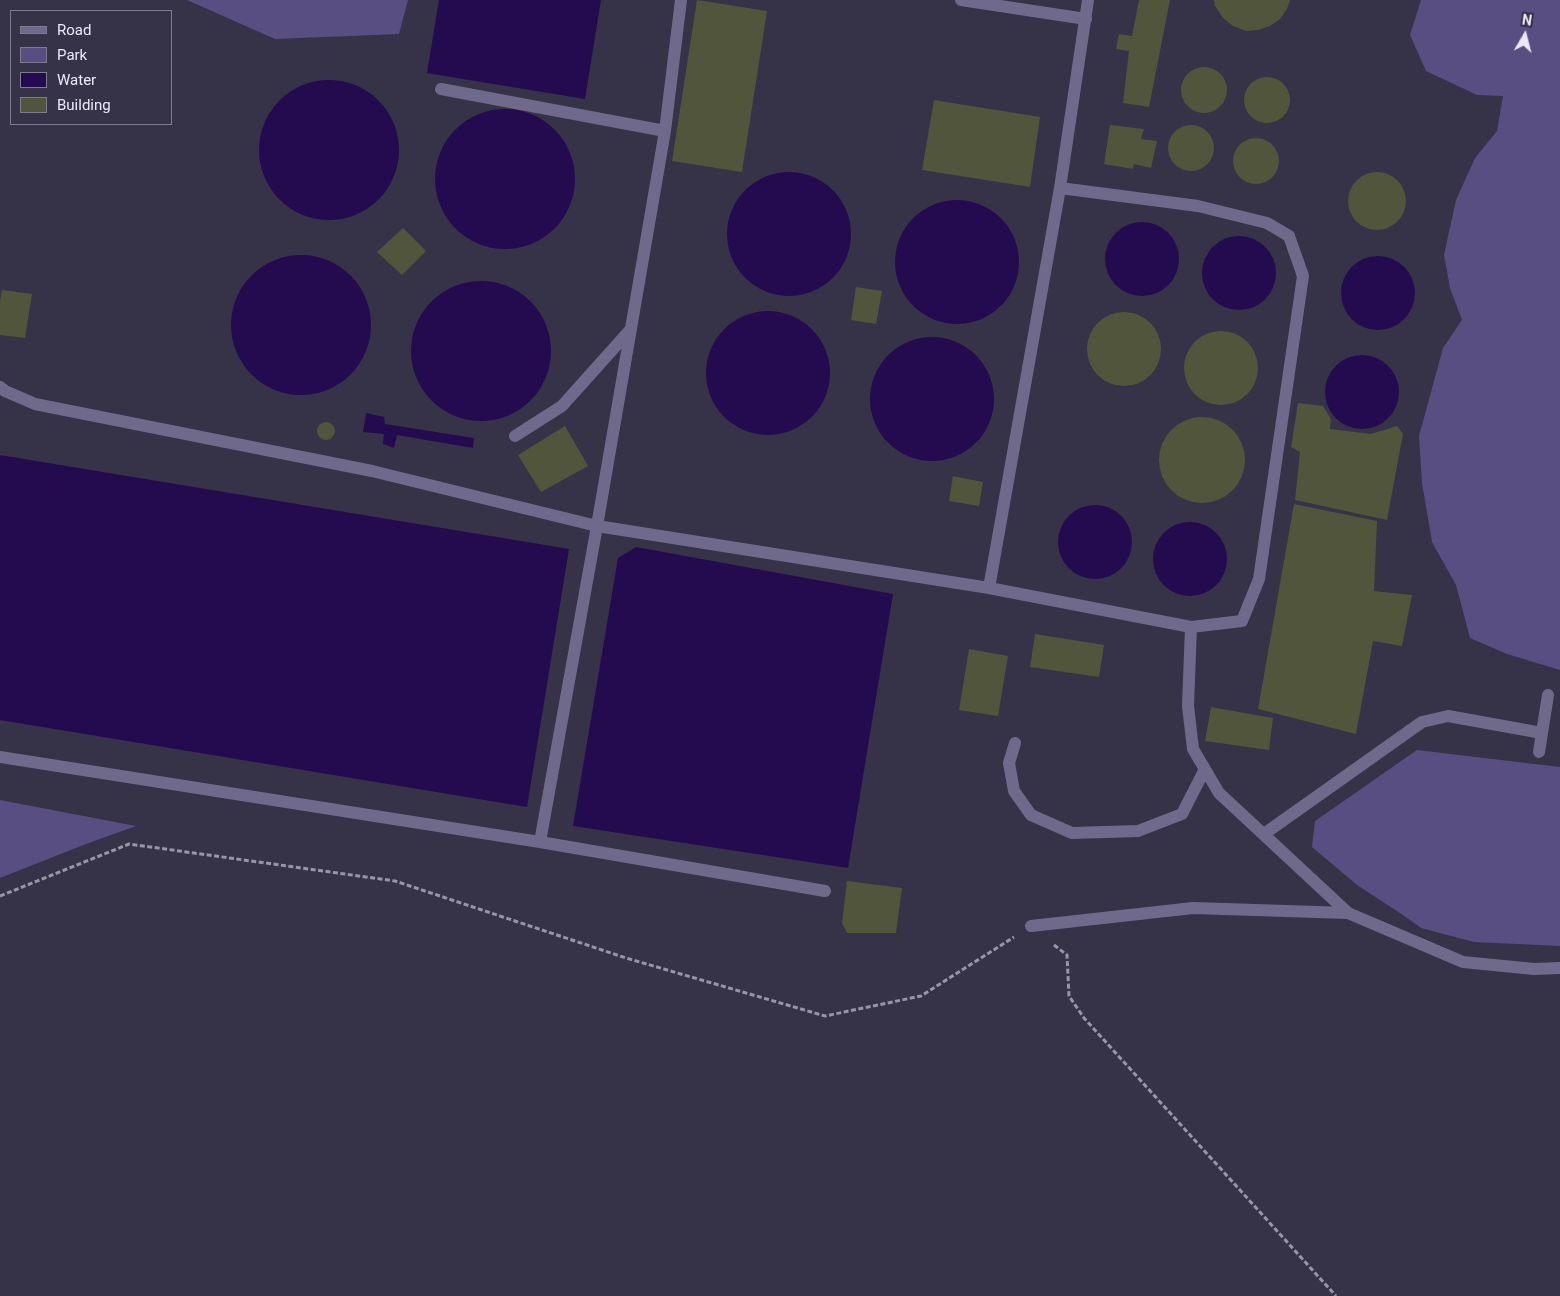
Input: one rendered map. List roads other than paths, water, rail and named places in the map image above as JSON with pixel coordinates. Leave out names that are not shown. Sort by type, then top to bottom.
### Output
[{"type":"street","points":[[540,842],[665,131],[681,0]]},
{"type":"street","points":[[961,0],[1086,19]]},
{"type":"street","points":[[989,588],[1060,188],[1088,0]]},
{"type":"street","points":[[441,89],[665,131]]},
{"type":"street","points":[[0,387],[5,392],[35,404],[372,471],[597,526],[989,588],[1191,627],[1242,621],[1258,579],[1303,276],[1289,236],[1267,223],[1198,206],[1060,188]]},
{"type":"street","points":[[515,436],[562,406],[631,329]]},
{"type":"street","points":[[1191,627],[1188,706],[1193,749],[1219,793],[1348,912],[1463,962],[1534,969],[1560,968]]},
{"type":"street","points":[[1539,752],[1548,695]]},
{"type":"street","points":[[1264,834],[1422,722],[1448,716],[1542,734]]},
{"type":"street","points":[[1015,743],[1009,763],[1014,791],[1031,815],[1072,833],[1138,831],[1182,814],[1205,769]]},
{"type":"street","points":[[0,757],[540,842],[825,891]]},
{"type":"street","points":[[1031,926],[1193,908],[1348,912]]},
{"type":"water","points":[[439,0],[601,0],[585,99],[427,73]]},
{"type":"water","points":[[329,80],[343,81],[356,85],[368,91],[379,100],[388,111],[394,123],[398,136],[398,164],[394,177],[388,189],[379,200],[368,209],[356,215],[343,219],[329,220],[315,219],[302,215],[290,209],[279,200],[270,189],[264,177],[260,164],[259,150],[260,136],[264,123],[270,111],[279,100],[290,91],[302,85],[315,81]]},
{"type":"water","points":[[505,109],[519,110],[532,114],[544,120],[555,129],[564,140],[570,152],[574,165],[574,193],[570,206],[564,218],[555,229],[544,238],[532,244],[519,248],[505,249],[491,248],[478,244],[466,238],[455,229],[446,218],[440,206],[436,193],[435,179],[436,165],[440,152],[446,140],[455,129],[466,120],[478,114],[491,110]]},
{"type":"water","points":[[789,172],[813,177],[833,190],[846,210],[851,234],[846,258],[833,278],[813,291],[789,296],[765,291],[745,278],[732,258],[727,234],[732,210],[745,190],[765,177]]},
{"type":"water","points":[[957,200],[981,205],[1001,218],[1014,238],[1019,262],[1014,286],[1001,306],[981,319],[957,324],[933,319],[913,306],[900,286],[895,262],[900,238],[913,218],[933,205]]},
{"type":"water","points":[[1135,222],[1149,222],[1163,228],[1173,238],[1179,252],[1177,273],[1163,290],[1149,296],[1135,296],[1121,290],[1111,280],[1105,266],[1105,252],[1111,238],[1121,228]]},
{"type":"water","points":[[1232,236],[1246,236],[1260,242],[1270,252],[1276,266],[1274,287],[1260,304],[1246,310],[1232,310],[1218,304],[1208,294],[1202,280],[1202,266],[1208,252],[1218,242]]},
{"type":"water","points":[[301,255],[315,256],[328,260],[351,275],[366,298],[370,311],[370,339],[366,352],[351,375],[328,390],[315,394],[301,395],[287,394],[274,390],[251,375],[236,352],[232,339],[231,325],[232,311],[236,298],[251,275],[274,260],[287,256]]},
{"type":"water","points":[[1371,256],[1385,256],[1399,262],[1409,272],[1415,286],[1413,307],[1399,324],[1385,330],[1371,330],[1357,324],[1347,314],[1341,300],[1341,286],[1347,272],[1357,262]]},
{"type":"water","points":[[481,281],[495,282],[508,286],[531,301],[546,324],[550,337],[550,365],[546,378],[531,401],[508,416],[495,420],[481,421],[467,420],[454,416],[431,401],[416,378],[412,365],[411,351],[412,337],[416,324],[431,301],[454,286],[467,282]]},
{"type":"water","points":[[768,311],[792,316],[812,329],[825,349],[830,373],[825,397],[812,417],[792,430],[768,435],[744,430],[724,417],[711,397],[706,373],[711,349],[724,329],[744,316]]},
{"type":"water","points":[[932,337],[956,342],[976,355],[989,375],[994,399],[989,423],[976,443],[956,456],[932,461],[908,456],[888,443],[875,423],[870,399],[875,375],[888,355],[908,342]]},
{"type":"water","points":[[1355,355],[1369,355],[1383,361],[1393,371],[1399,385],[1397,406],[1383,423],[1369,429],[1355,429],[1341,423],[1331,413],[1325,399],[1325,385],[1331,371],[1341,361]]},
{"type":"water","points":[[366,413],[384,417],[385,424],[474,438],[473,448],[397,435],[394,448],[383,444],[384,434],[363,432]]},
{"type":"water","points":[[0,455],[569,549],[527,807],[0,720]]},
{"type":"water","points":[[1088,505],[1102,505],[1116,511],[1126,521],[1132,535],[1130,556],[1116,573],[1102,579],[1088,579],[1074,573],[1064,563],[1058,549],[1058,535],[1064,521],[1074,511]]},
{"type":"water","points":[[1183,522],[1197,522],[1211,528],[1221,538],[1227,552],[1225,573],[1211,590],[1197,596],[1183,596],[1169,590],[1159,580],[1153,566],[1153,552],[1159,538],[1169,528]]},
{"type":"water","points":[[636,547],[893,594],[848,868],[573,826],[618,558]]}]
